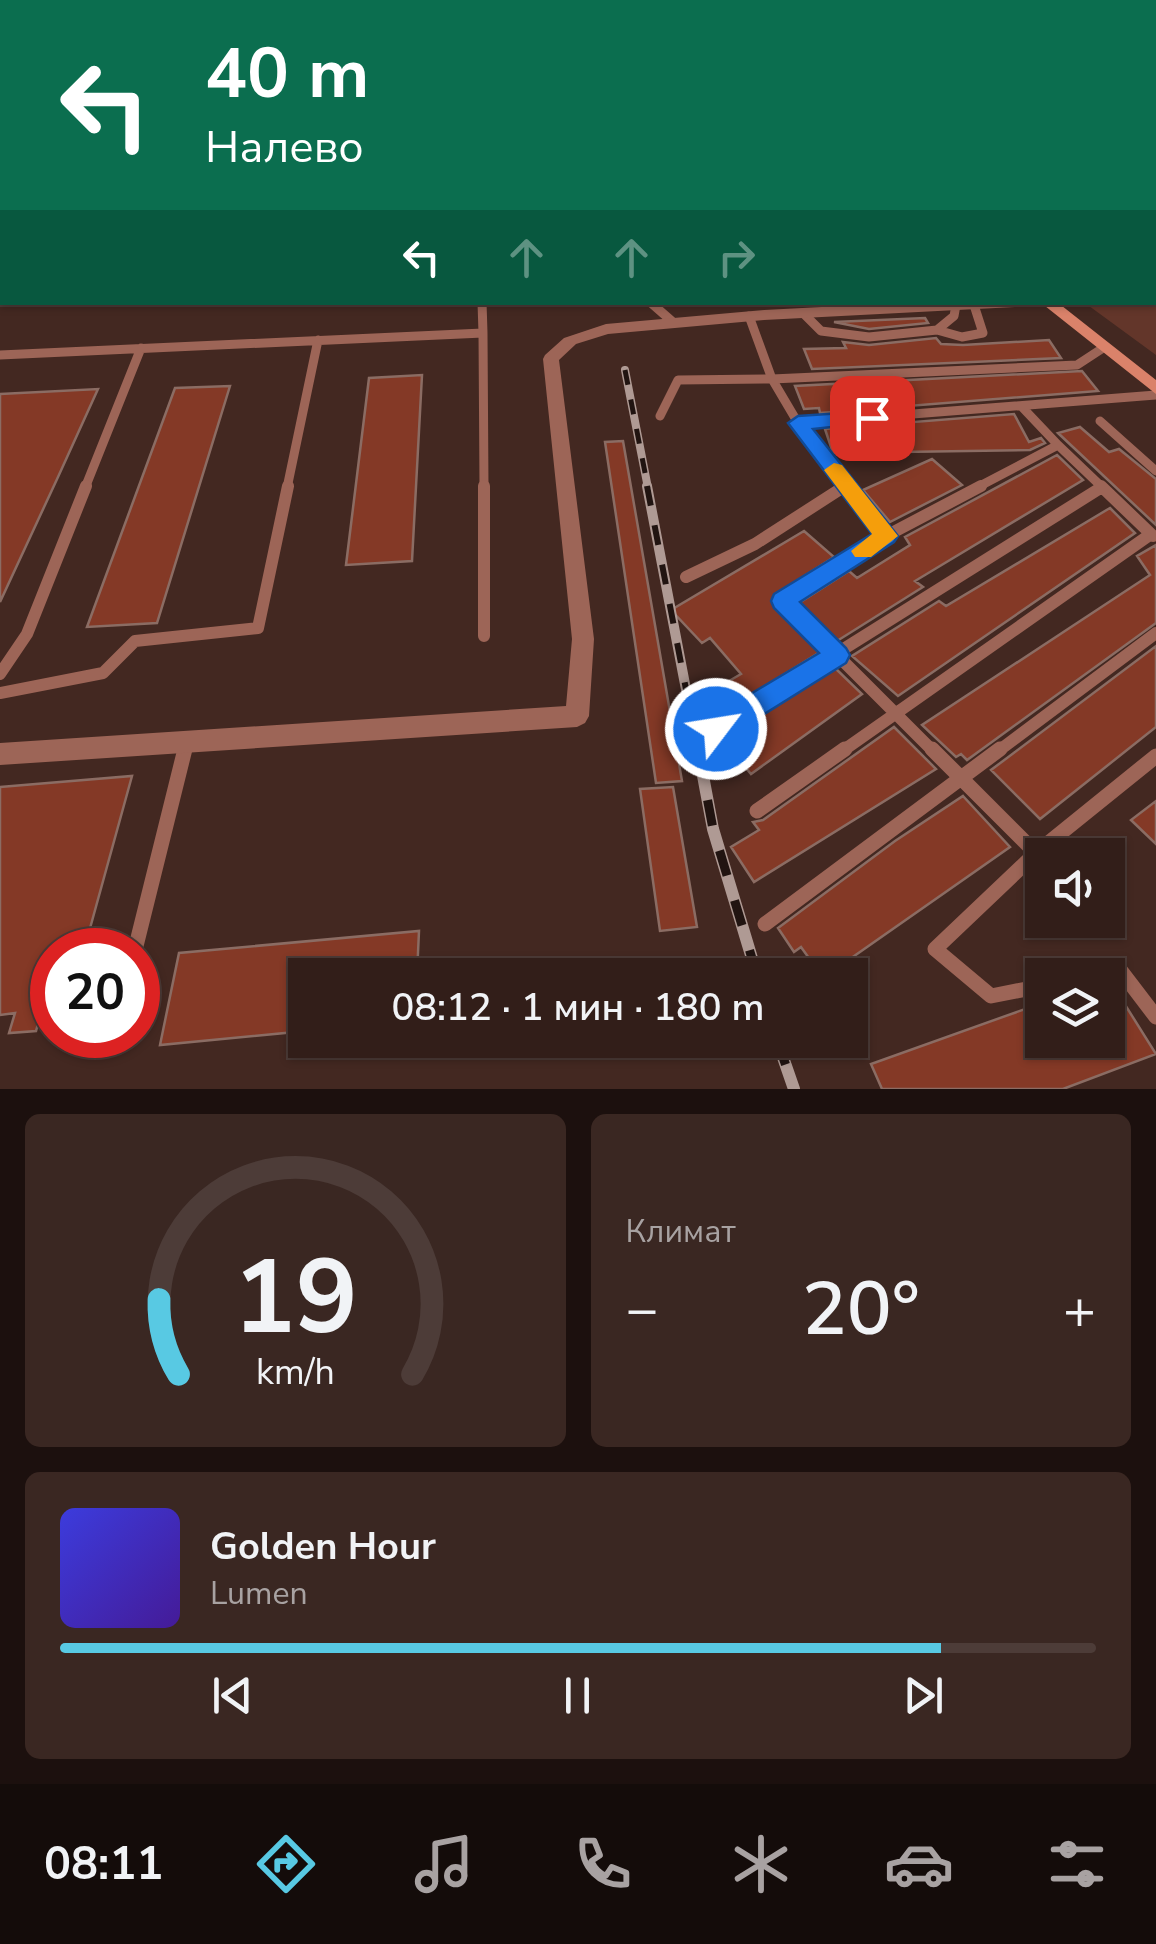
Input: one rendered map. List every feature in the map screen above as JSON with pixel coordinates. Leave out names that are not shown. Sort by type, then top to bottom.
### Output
[{"type":"main road","points":[[1050,305],[1156,392]]},
{"type":"street","points":[[0,754],[577,716],[583,639],[552,358],[570,341],[606,328],[965,305]]},
{"type":"lane","points":[[482,305],[484,636]]},
{"type":"lane","points":[[656,305],[674,323]]},
{"type":"lane","points":[[804,313],[820,331],[869,337],[937,330],[962,337],[983,332],[965,305],[937,330]]},
{"type":"lane","points":[[749,316],[772,379],[798,423],[886,536]]},
{"type":"lane","points":[[0,354],[483,333]]},
{"type":"lane","points":[[0,693],[103,672],[135,640],[258,628],[318,340]]},
{"type":"lane","points":[[0,674],[27,634],[141,348]]},
{"type":"lane","points":[[660,416],[678,380],[1077,365],[1104,348]]},
{"type":"lane","points":[[798,423],[1022,407],[1156,392]]},
{"type":"lane","points":[[757,811],[1153,536],[1022,407]]},
{"type":"lane","points":[[1100,421],[1156,471]]},
{"type":"lane","points":[[1025,842],[783,601],[886,536],[1058,445]]},
{"type":"lane","points":[[686,577],[755,544],[846,485]]},
{"type":"lane","points":[[716,729],[1102,487]]},
{"type":"lane","points":[[765,924],[1156,632]]},
{"type":"lane","points":[[141,928],[188,742]]},
{"type":"lane","points":[[1055,838],[1156,756]]},
{"type":"lane","points":[[1025,863],[935,948],[991,996],[1025,989]]},
{"type":"lane","points":[[1125,976],[1156,1017]]},
{"type":"shaded area","points":[[1088,305],[1156,305],[1156,355]]},
{"type":"building","points":[[925,318],[928,323],[869,329],[834,322]]},
{"type":"building","points":[[936,338],[941,344],[963,345],[1049,340],[1061,358],[812,369],[804,349],[846,348],[843,342],[869,345]]},
{"type":"building","points":[[1082,371],[1098,391],[820,413],[819,408],[804,409],[795,386]]},
{"type":"building","points":[[422,375],[412,561],[346,565],[369,378]]},
{"type":"building","points":[[230,386],[157,623],[87,627],[175,388]]},
{"type":"building","points":[[98,389],[58,477],[0,602],[0,394]]},
{"type":"building","points":[[1014,414],[1029,442],[1041,438],[1045,443],[1030,450],[833,453],[825,429]]},
{"type":"building","points":[[1080,427],[1109,452],[1119,449],[1156,479],[1156,525],[1058,433]]},
{"type":"building","points":[[623,441],[682,781],[656,783],[605,442]]},
{"type":"building","points":[[1057,455],[1083,480],[915,581],[923,587],[837,641],[799,603],[849,571],[857,578],[910,545],[905,537]]},
{"type":"building","points":[[932,459],[962,485],[890,522],[863,490]]},
{"type":"building","points":[[1110,508],[1135,533],[898,696],[852,656],[939,601],[946,606]]},
{"type":"building","points":[[804,531],[834,557],[778,593],[773,602],[820,652],[721,714],[705,695],[741,674],[710,638],[702,643],[671,610]]},
{"type":"building","points":[[1156,545],[1156,623],[967,760],[961,754],[956,757],[922,725],[1150,575],[1137,556]]},
{"type":"building","points":[[1156,646],[1156,727],[1040,819],[991,770]]},
{"type":"building","points":[[834,667],[862,694],[751,774],[731,750],[744,741],[734,729]]},
{"type":"building","points":[[894,727],[936,769],[754,882],[731,847],[759,830],[753,822],[763,820]]},
{"type":"building","points":[[132,776],[90,928],[30,928],[30,1031],[9,1033],[15,1013],[0,1015],[0,787]]},
{"type":"building","points":[[673,787],[697,927],[660,931],[640,789]]},
{"type":"building","points":[[963,796],[1010,847],[851,958],[809,958],[801,947],[794,952],[778,928]]},
{"type":"building","points":[[1156,801],[1156,844],[1131,820]]},
{"type":"building","points":[[419,931],[418,958],[288,958],[288,1033],[160,1045],[179,953]]},
{"type":"building","points":[[1125,1005],[1156,1054],[1063,1089],[882,1089],[871,1064],[1025,1009],[1025,1058],[1125,1058]]},
{"type":"railway","points":[[625,370],[648,488]]},
{"type":"railway","points":[[647,486],[698,752]]},
{"type":"railway","points":[[698,749],[713,829],[752,958]]},
{"type":"railway","points":[[783,1058],[794,1089]]},
{"type":"slow traffic","points":[[834,470],[886,536],[863,551]]},
{"type":"route","points":[[716,729],[837,655],[783,601],[886,536],[798,423],[872,418]]}]
